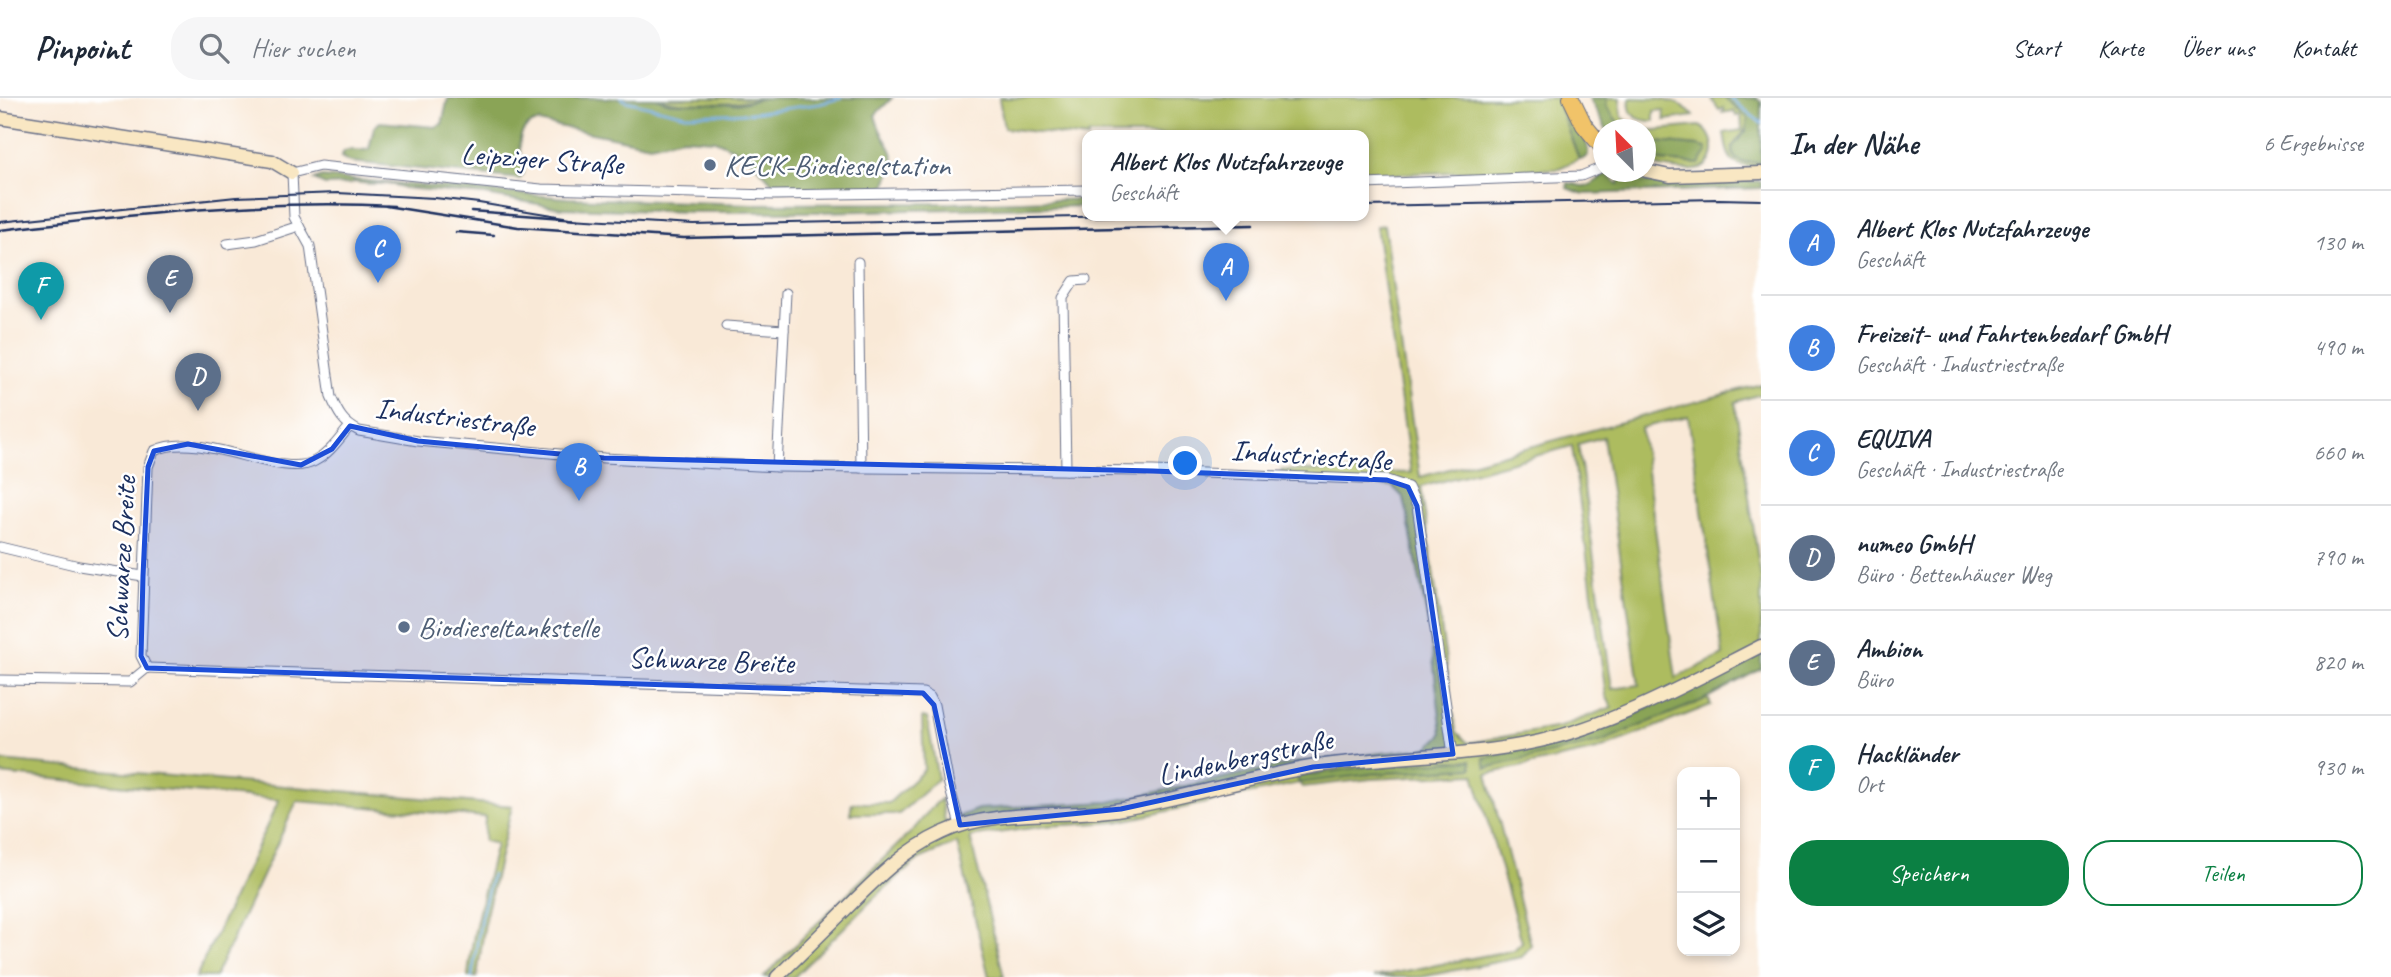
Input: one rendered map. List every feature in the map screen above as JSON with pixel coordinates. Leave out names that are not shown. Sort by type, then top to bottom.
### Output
[{"type":"highway","points":[[1571,98],[1584,125],[1593,134]]},
{"type":"highway","points":[[1580,98],[1593,129]]},
{"type":"main road","points":[[0,118],[272,161],[292,173]]},
{"type":"main road","points":[[1656,173],[1679,176],[1761,173]]},
{"type":"main road","name":"Lindenbergstraße","points":[[777,977],[899,859],[925,841],[960,825],[1004,818],[1121,809],[1314,767],[1453,754],[1539,741],[1590,726],[1651,701],[1761,646]]},
{"type":"street","name":"Leipziger Straße","points":[[292,173],[320,166],[541,189],[774,195],[1082,190]]},
{"type":"street","points":[[1567,177],[1583,173],[1593,166]]},
{"type":"street","points":[[1369,184],[1567,177],[1587,175],[1593,171]]},
{"type":"street","name":"Industriestraße","points":[[292,173],[295,217],[310,246],[331,397],[339,416],[350,426],[381,436],[604,458],[777,467],[1153,471],[1387,480],[1408,487],[1418,506],[1453,754]]},
{"type":"street","points":[[227,244],[256,240],[299,226]]},
{"type":"street","points":[[858,262],[861,468]]},
{"type":"street","points":[[1066,470],[1063,298],[1074,281],[1086,280]]},
{"type":"street","points":[[777,467],[786,293]]},
{"type":"street","points":[[726,326],[784,330]]},
{"type":"street","name":"Schwarze Breite","points":[[147,668],[141,656],[148,467],[154,451],[166,445],[188,444],[301,465],[314,463],[332,449],[350,426]]},
{"type":"street","points":[[0,547],[79,566],[144,576]]},
{"type":"street","name":"Schwarze Breite","points":[[0,680],[130,682],[147,668],[923,693],[934,705],[949,785],[960,825]]},
{"type":"highlighted area","points":[[350,426],[418,441],[604,458],[1153,471],[1387,480],[1408,487],[1417,506],[1453,754],[1313,767],[1121,809],[960,825],[934,705],[923,693],[147,668],[141,656],[143,576],[148,467],[154,451],[188,444],[301,465],[332,449]]},
{"type":"green space","points":[[448,98],[655,98],[670,103],[737,104],[765,98],[892,98],[875,115],[891,151],[893,165],[883,190],[779,190],[746,154],[715,140],[683,138],[650,145],[538,122],[524,129],[521,135],[520,150],[524,173],[520,179],[350,162],[341,157],[344,151],[369,149],[374,127],[380,122],[435,127],[442,124]]},
{"type":"green space","points":[[655,98],[765,98],[710,104]]},
{"type":"green space","points":[[999,98],[1556,98],[1579,159],[1557,169],[1369,175],[1369,130],[1082,130],[1082,137],[1004,128]]},
{"type":"green space","points":[[1556,98],[1564,98],[1583,134],[1588,155],[1583,159],[1579,159]]},
{"type":"green space","points":[[1589,98],[1607,98],[1606,106],[1616,119],[1601,119]]},
{"type":"green space","points":[[1607,98],[1620,98],[1624,119],[1615,119],[1606,106]]},
{"type":"green space","points":[[1630,98],[1674,102],[1694,116],[1665,120],[1664,110],[1654,111],[1654,119],[1641,119],[1632,113]]},
{"type":"green space","points":[[1711,98],[1724,98],[1748,118],[1746,128],[1732,152],[1744,163],[1761,162],[1761,167],[1743,166],[1733,161],[1727,150],[1724,133],[1742,130],[1741,115],[1736,116],[1734,111],[1721,113],[1724,108],[1719,110]]},
{"type":"green space","points":[[1724,98],[1756,98],[1761,102],[1761,162],[1741,162],[1734,157],[1732,147],[1746,131],[1748,118]]},
{"type":"green space","points":[[1699,126],[1709,134],[1713,146],[1711,158],[1702,168],[1696,170],[1656,166],[1656,160],[1699,164],[1707,149],[1656,142],[1656,130]]},
{"type":"green space","points":[[1656,142],[1698,146],[1706,148],[1707,152],[1699,164],[1656,160]]},
{"type":"green space","points":[[322,177],[568,198],[752,204],[1082,199],[1082,206],[818,212],[561,208],[485,195],[354,182],[325,185],[314,180]]},
{"type":"green space","points":[[1761,181],[1761,188],[1584,194],[1567,188],[1568,183],[1581,186],[1595,182],[1618,184]]},
{"type":"green space","points":[[1384,225],[1420,477],[1761,384],[1761,394],[1735,402],[1761,579],[1761,652],[1630,717],[1592,732],[1484,758],[1486,768],[1708,698],[1711,705],[1597,750],[1487,774],[1531,945],[1522,957],[1421,977],[1374,977],[1514,950],[1522,942],[1474,774],[1371,779],[1302,787],[1299,783],[1116,822],[1046,826],[970,837],[1004,977],[989,977],[957,843],[919,859],[875,897],[794,977],[764,977],[941,799],[945,822],[978,809],[1109,802],[1300,762],[1428,748],[1442,734],[1430,633],[1404,498],[1392,486],[1282,480],[1281,470],[1411,473],[1376,226]],"holes":[[[1688,416],[1723,655],[1676,678],[1641,428]],[[1603,437],[1639,685],[1612,689],[1578,444]],[[1572,446],[1606,696],[1612,707],[1560,727],[1468,743],[1456,731],[1421,487]],[[1470,760],[1471,768],[1299,782],[1298,776],[1371,766]]]},
{"type":"green space","points":[[1761,652],[1761,669],[1701,701],[1600,742],[1486,768],[1484,758],[1592,732],[1630,717]]},
{"type":"green space","points":[[922,717],[927,718],[938,779],[899,814],[850,814],[852,803],[889,803],[924,770]]},
{"type":"green space","points":[[1471,760],[1472,768],[1372,774],[1299,783],[1297,777],[1371,766]]},
{"type":"green space","points":[[0,761],[512,806],[486,915],[477,977],[468,977],[470,960],[479,910],[496,844],[484,841],[485,817],[297,801],[215,977],[196,977],[279,800],[0,774]]},
{"type":"waterway","points":[[621,98],[686,115],[751,113],[819,104],[841,98]]},
{"type":"waterway","points":[[1730,98],[1761,123]]},
{"type":"waterway","points":[[472,977],[481,917],[492,875]]},
{"type":"tram line","points":[[0,222],[236,197],[337,193],[435,198],[570,218],[694,225],[1082,217]]},
{"type":"tram line","points":[[1369,206],[1761,200]]},
{"type":"railway","points":[[0,230],[148,214],[246,207],[344,204],[394,206]]},
{"type":"railway","points":[[386,206],[518,227],[684,238],[1253,225]]},
{"type":"railway","points":[[471,211],[578,219]]},
{"type":"railway","points":[[456,232],[494,235]]},
{"type":"place","name":"KECK-Biodieselstation","points":[[710,165]]},
{"type":"place","name":"EQUIVA","points":[[378,283]]},
{"type":"place","name":"Albert Klos Nutzfahrzeuge","points":[[1226,301]]},
{"type":"place","name":"Ambion","points":[[170,313]]},
{"type":"place","name":"Hackländer","points":[[41,320]]},
{"type":"place","name":"numeo GmbH","points":[[198,411]]},
{"type":"place","name":"Freizeit- und Fahrtenbedarf GmbH","points":[[579,501]]},
{"type":"place","name":"Biodieseltankstelle","points":[[404,627]]}]
